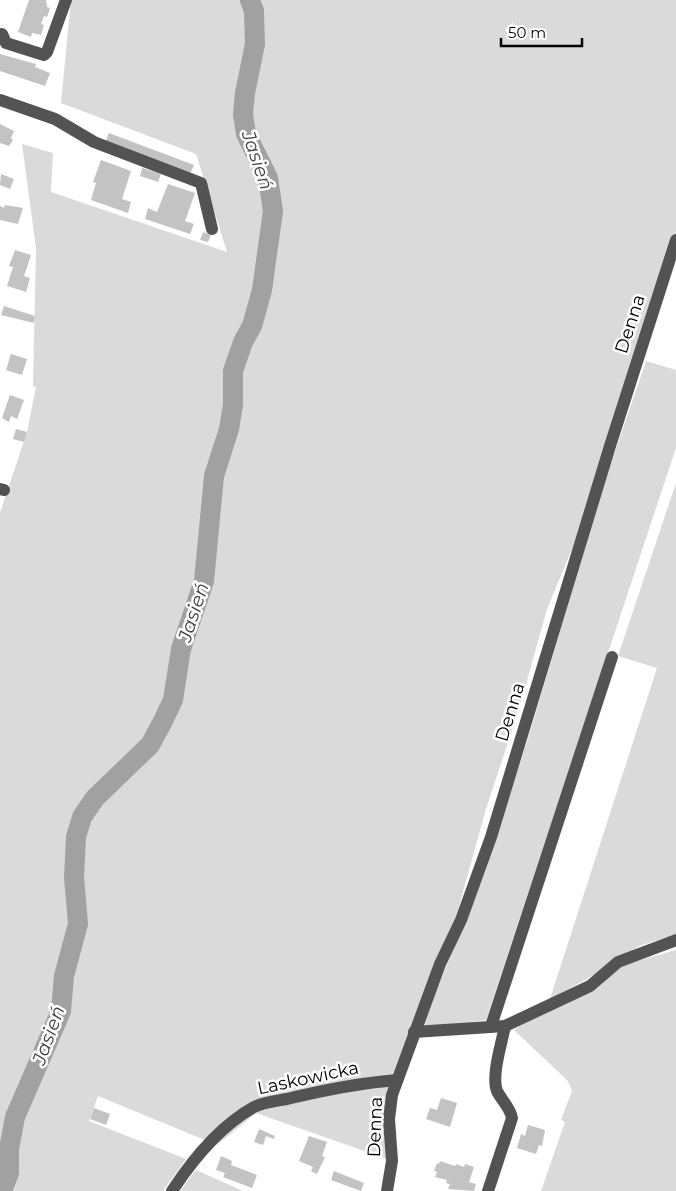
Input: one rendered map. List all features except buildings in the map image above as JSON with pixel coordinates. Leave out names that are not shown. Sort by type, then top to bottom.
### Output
[{"type":"street","points":[[2,34],[6,43],[44,55],[47,52],[66,0]]},
{"type":"street","points":[[0,100],[55,119],[94,142],[201,183],[212,229]]},
{"type":"street","name":"Denna","points":[[386,1191],[392,1161],[389,1119],[392,1095],[440,964],[461,920],[490,837],[610,446],[676,240]]},
{"type":"street","points":[[491,1026],[612,657]]},
{"type":"street","points":[[414,1032],[505,1026],[590,986],[618,962],[676,940]]},
{"type":"street","points":[[488,1191],[512,1118],[508,1106],[497,1090],[496,1080],[505,1026]]},
{"type":"street","name":"Laskowicka","points":[[172,1191],[218,1134],[232,1121],[256,1106],[322,1091],[397,1080]]},
{"type":"shaded area","points":[[71,0],[676,0],[676,232],[595,494],[547,609],[520,706],[486,809],[456,917],[387,1094],[387,1159],[256,1113],[217,1145],[98,1096],[89,1121],[186,1159],[163,1191],[0,1191],[0,513],[27,432],[36,387],[33,386],[36,248],[22,144],[53,153],[51,192],[227,252],[196,154],[61,103]]},
{"type":"shaded area","points":[[646,361],[676,370],[676,448],[486,1020],[426,1027],[423,1021],[475,898],[528,739],[602,490]]},
{"type":"shaded area","points":[[676,483],[676,934],[639,946],[587,979],[550,999],[657,668],[618,656]]},
{"type":"shaded area","points":[[676,950],[676,1191],[541,1191],[565,1122],[561,1120],[572,1091],[568,1081],[514,1030],[548,1007],[616,967]]},
{"type":"shaded area","points":[[196,1170],[243,1191],[180,1191]]},
{"type":"waterway","name":"Jasień","points":[[2,1191],[9,1173],[9,1149],[15,1117],[61,1011],[64,976],[78,924],[74,877],[76,837],[82,817],[95,798],[150,745],[162,723],[173,700],[181,649],[204,581],[214,476],[229,429],[233,405],[233,371],[243,342],[252,326],[262,290],[273,211],[268,178],[246,134],[243,114],[245,93],[255,44],[254,11],[250,0]]}]
